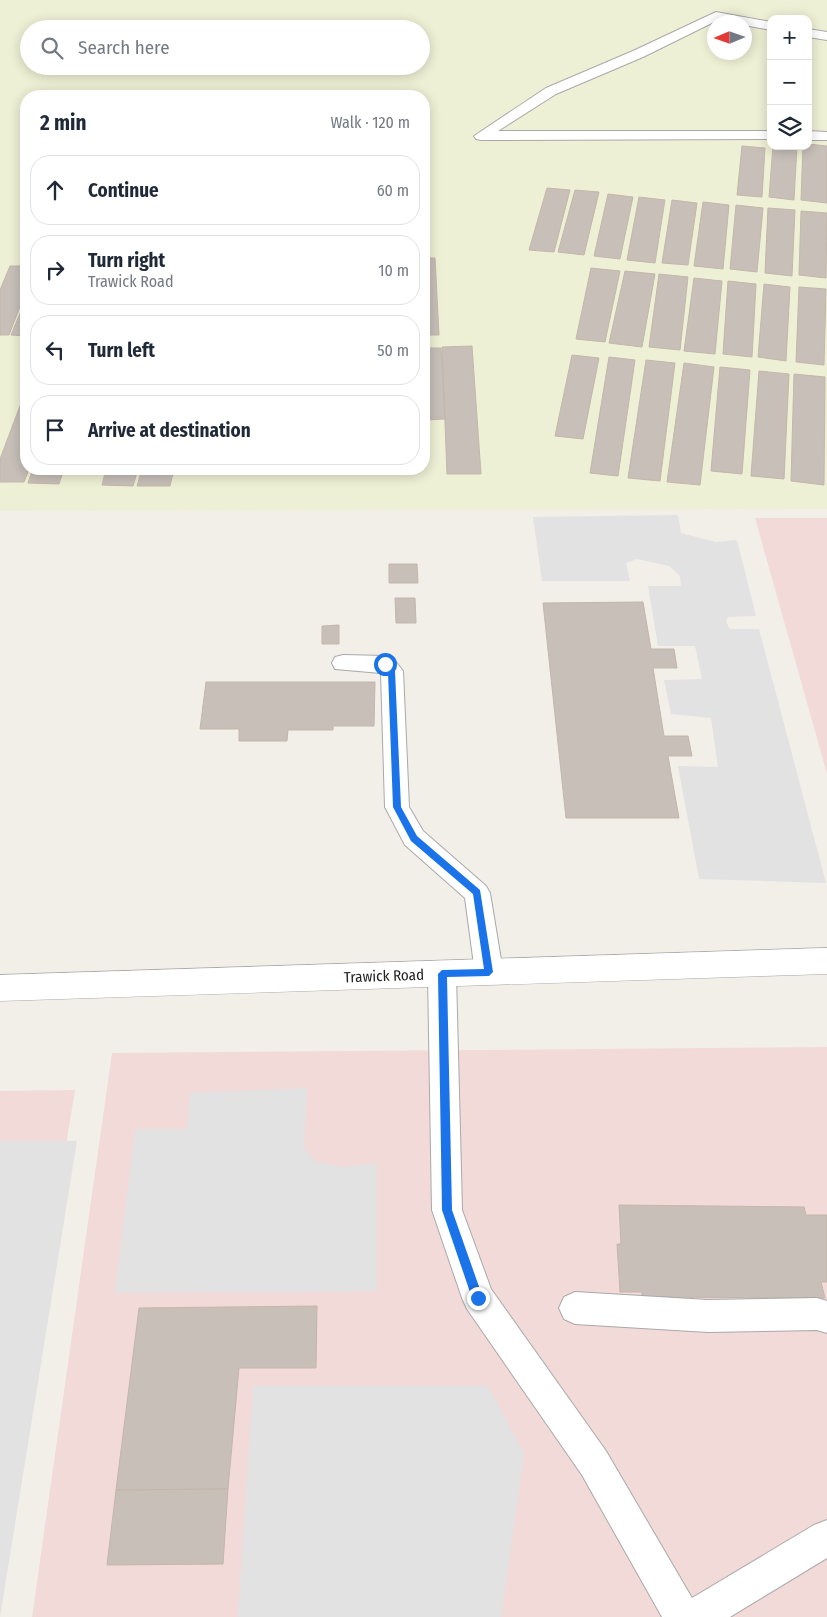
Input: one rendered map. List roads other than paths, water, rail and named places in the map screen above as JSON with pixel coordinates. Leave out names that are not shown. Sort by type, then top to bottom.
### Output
[{"type":"street","name":"Trawick Road","points":[[0,988],[827,961]]},
{"type":"lane","points":[[767,25],[716,16],[638,54],[551,91],[481,136],[767,134]]},
{"type":"lane","points":[[812,34],[827,36]]},
{"type":"lane","points":[[812,136],[827,136]]},
{"type":"lane","points":[[343,663],[385,664],[392,671],[397,807],[414,838],[477,893],[489,972]]},
{"type":"lane","points":[[442,974],[447,1210],[478,1298],[594,1463],[683,1617]]},
{"type":"lane","points":[[575,1308],[708,1316],[817,1314],[827,1317]]},
{"type":"lane","points":[[696,1617],[827,1538]]}]
